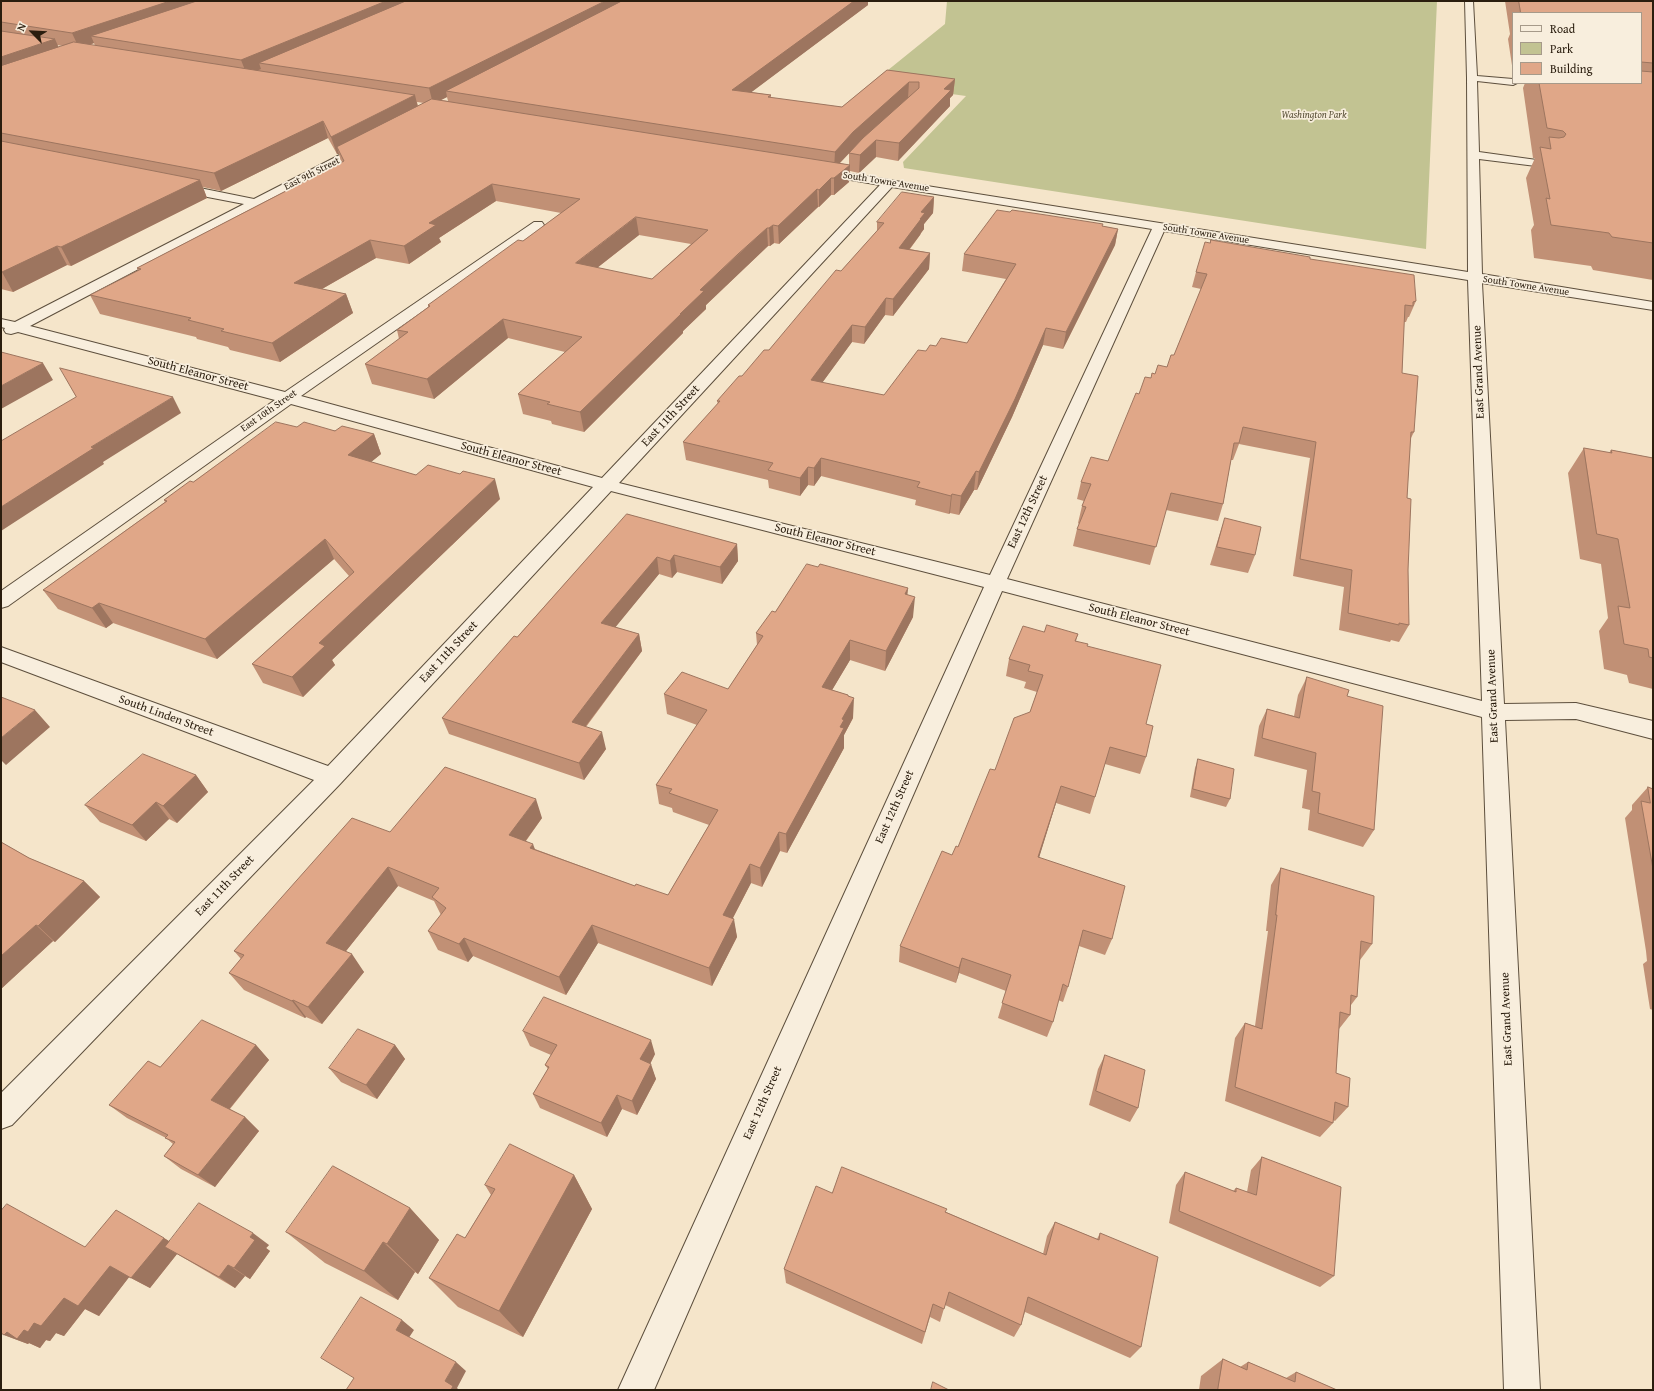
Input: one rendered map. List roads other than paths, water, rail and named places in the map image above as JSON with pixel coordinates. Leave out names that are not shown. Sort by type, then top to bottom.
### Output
[{"type":"street","name":"East Grand Avenue","points":[[1469,1],[1472,78],[1475,278],[1522,1390]]},
{"type":"street","points":[[1472,78],[1512,82]]},
{"type":"street","name":"East 9th Street","points":[[1,335],[9,325],[256,203],[378,140]]},
{"type":"street","points":[[1473,155],[1544,164]]},
{"type":"street","points":[[838,174],[848,163]]},
{"type":"street","name":"South Towne Avenue","points":[[807,170],[1653,306]]},
{"type":"street","name":"East 11th Street","points":[[1,1114],[332,777],[889,183]]},
{"type":"street","points":[[163,184],[256,203]]},
{"type":"street","name":"East 10th Street","points":[[1,601],[288,398],[538,225]]},
{"type":"street","name":"East 12th Street","points":[[636,1390],[996,583],[1159,227]]},
{"type":"street","name":"South Eleanor Street","points":[[9,325],[288,398],[607,485],[996,583],[1493,712],[1576,711],[1653,730]]},
{"type":"street","name":"South Linden Street","points":[[1,654],[332,777]]},
{"type":"park label","name":"Washington Park","points":[[1314,115]]}]
